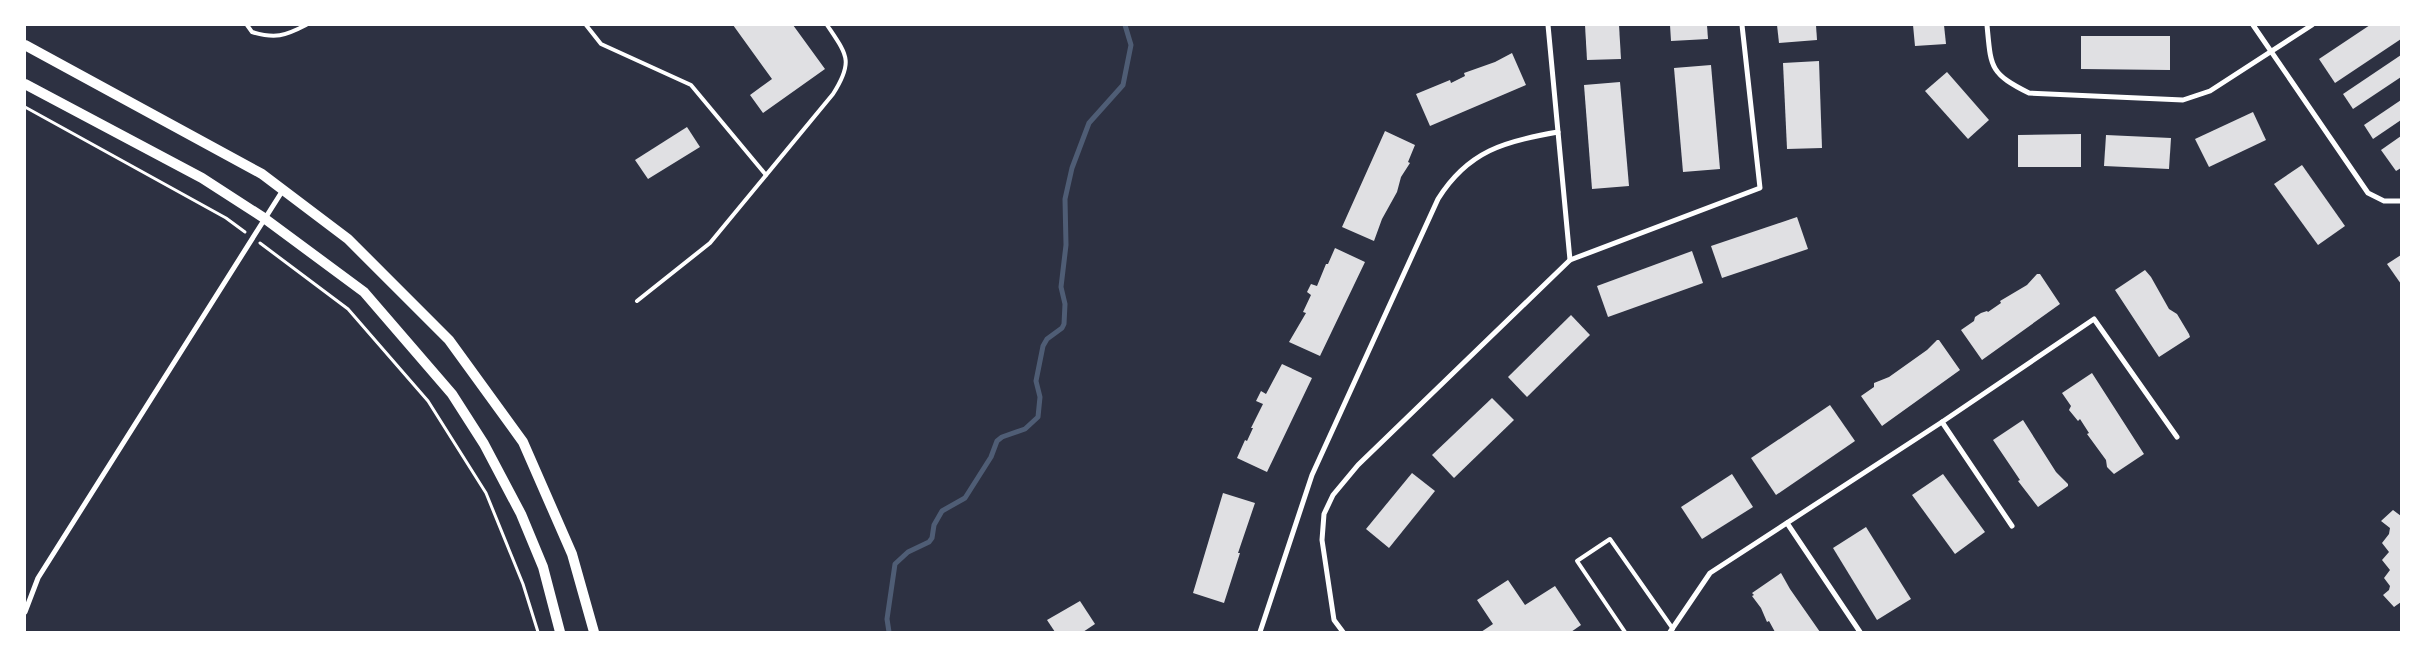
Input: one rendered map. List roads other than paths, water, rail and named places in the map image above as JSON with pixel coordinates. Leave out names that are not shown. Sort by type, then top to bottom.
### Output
[{"type":"main road","points":[[25,45],[262,174],[348,239],[449,340],[523,442],[572,554],[594,632]]},
{"type":"main road","points":[[25,84],[202,178],[264,218],[364,292],[452,394],[484,444],[521,514],[543,567],[560,632]]},
{"type":"street","points":[[1548,25],[1570,260]]},
{"type":"street","points":[[1343,632],[1334,620],[1322,540],[1324,514],[1328,503],[1358,465],[1570,260],[1760,188],[1742,25]]},
{"type":"street","points":[[1987,25],[1990,63],[2007,82],[2029,93],[2183,100],[2210,91],[2312,25]]},
{"type":"street","points":[[2253,25],[2368,193],[2384,201],[2401,201]]},
{"type":"street","points":[[1260,632],[1312,475],[1438,199],[1458,173],[1481,155],[1502,144],[1520,138],[1558,132]]},
{"type":"street","points":[[25,612],[38,578],[283,190]]},
{"type":"street","points":[[1671,630],[1710,572],[1942,422],[2094,319],[2177,437]]},
{"type":"street","points":[[1942,422],[2012,526]]},
{"type":"street","points":[[1787,523],[1860,632]]},
{"type":"lane","points":[[247,25],[252,32],[268,37],[287,35],[306,25]]},
{"type":"lane","points":[[586,25],[601,44],[691,85],[766,175]]},
{"type":"lane","points":[[637,301],[710,243],[833,94],[846,74],[845,53],[827,25]]},
{"type":"lane","points":[[1625,632],[1577,561],[1610,539],[1671,630]]},
{"type":"waterway","points":[[889,632],[887,619],[895,564],[908,552],[929,542],[932,538],[934,525],[942,511],[965,498],[991,457],[997,441],[1002,437],[1025,429],[1038,417],[1040,397],[1036,381],[1043,346],[1047,339],[1062,328],[1064,324],[1065,304],[1061,287],[1066,245],[1065,199],[1072,168],[1089,123],[1123,85],[1131,45],[1125,25]]}]
